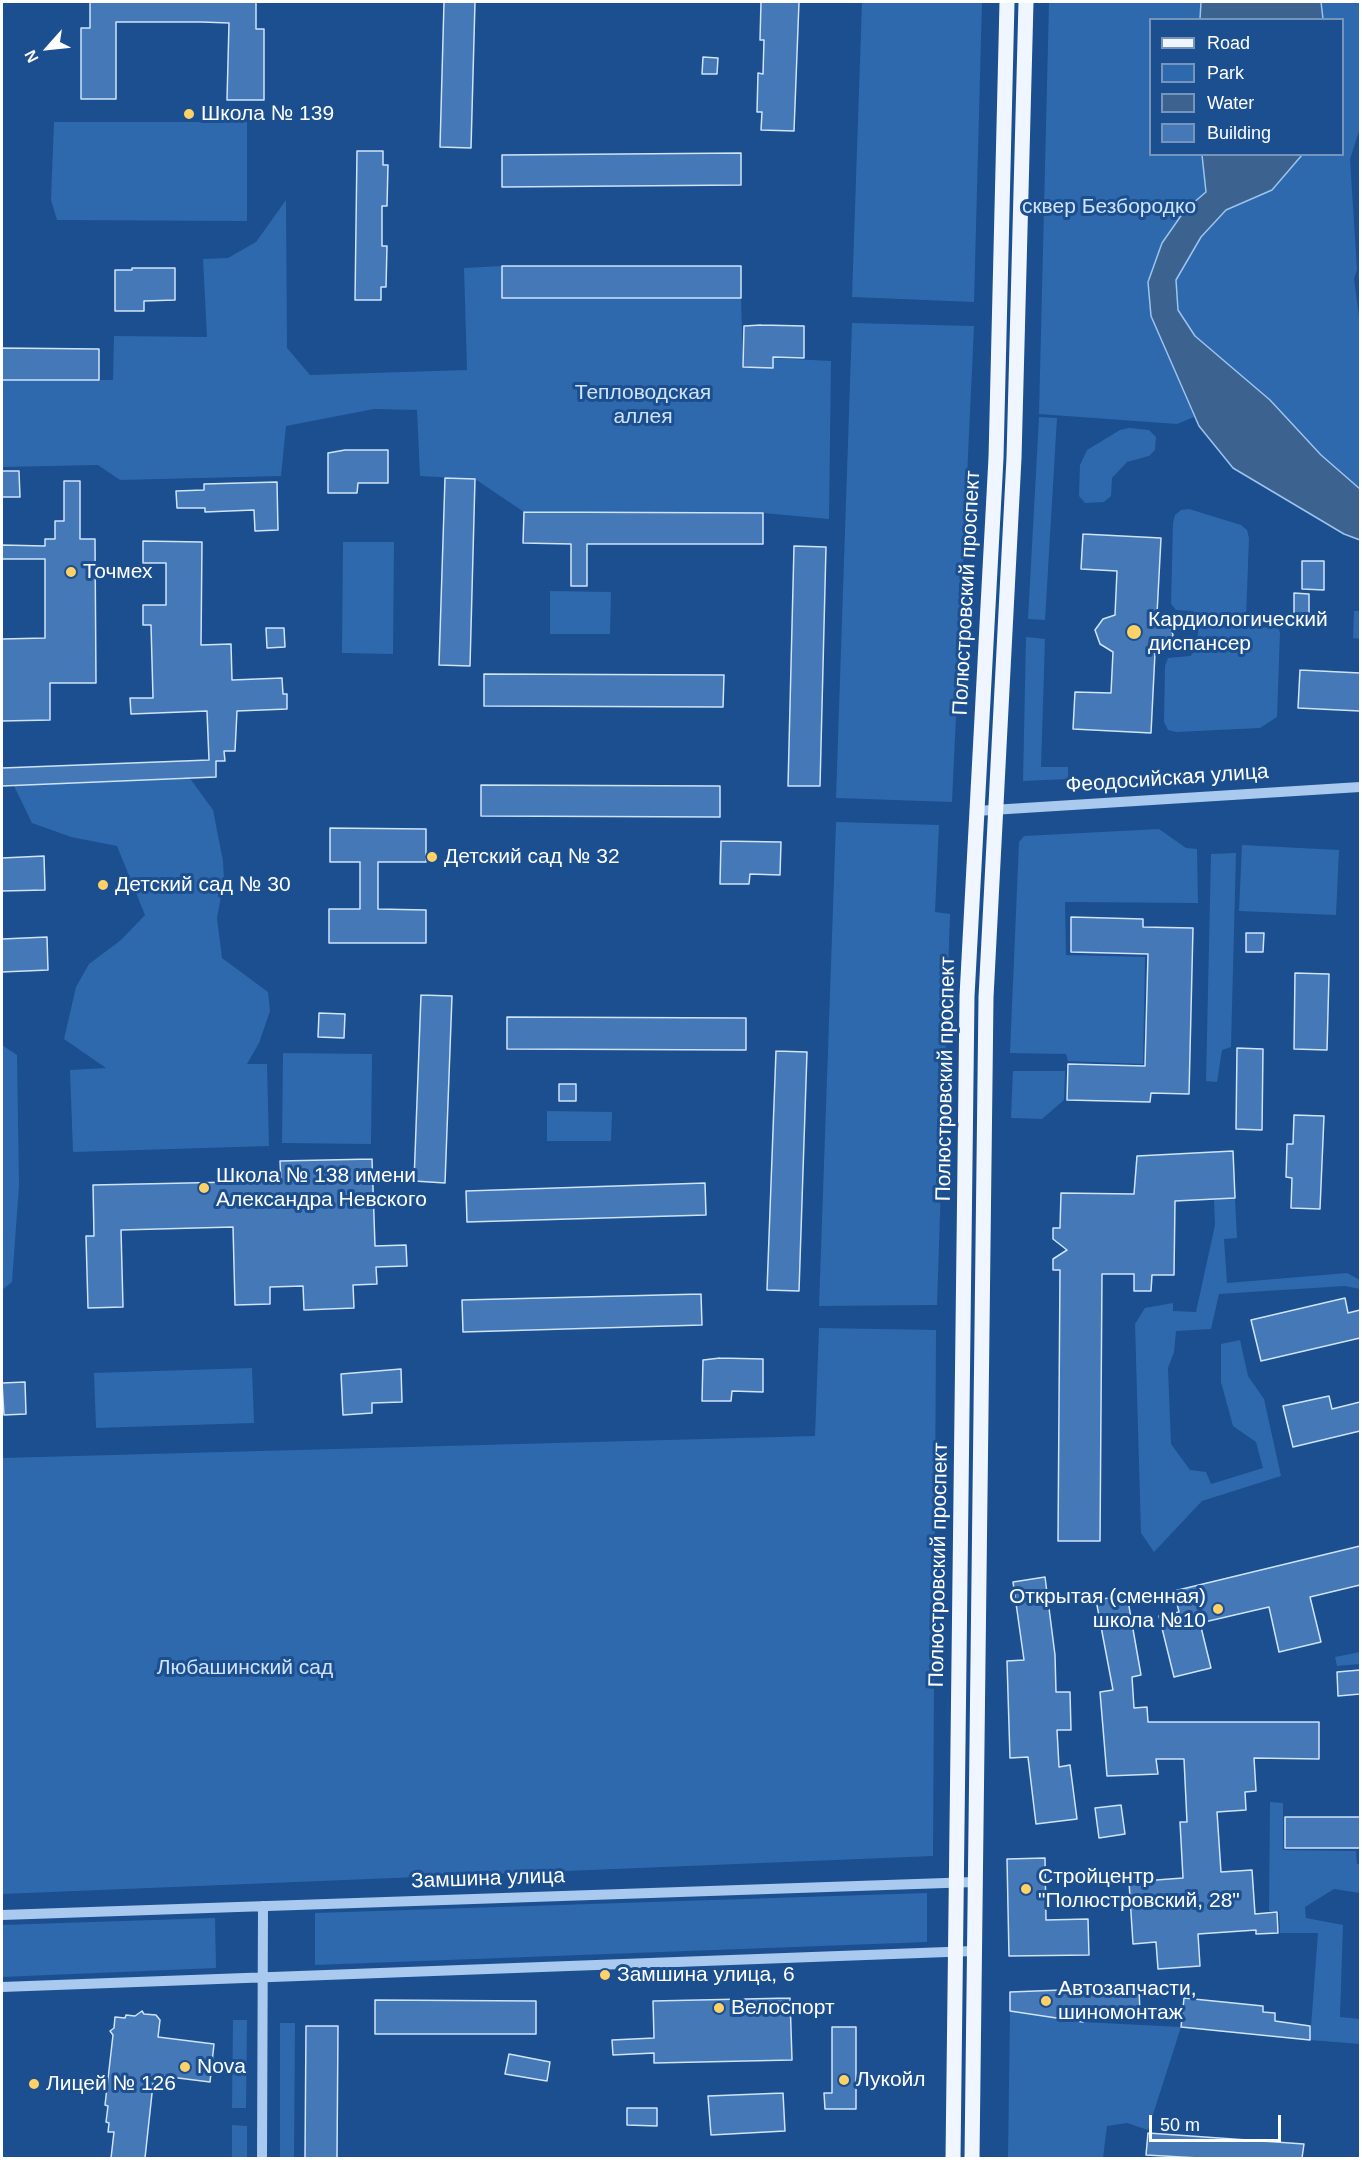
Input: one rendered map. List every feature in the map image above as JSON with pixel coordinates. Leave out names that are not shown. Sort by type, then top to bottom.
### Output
[{"type":"main road","name":"Полюстровский проспект","points":[[953,2158],[967,1007],[996,458],[1008,2]]},
{"type":"main road","name":"Полюстровский проспект","points":[[972,2158],[986,1007],[1014,458],[1026,2]]},
{"type":"street","name":"Феодосийская улица","points":[[976,812],[1360,787]]},
{"type":"street","name":"Замшина улица","points":[[2,1915],[975,1882]]},
{"type":"street","points":[[262,2158],[263,1906]]},
{"type":"street","points":[[2,1987],[974,1951]]},
{"type":"green space","points":[[862,2],[982,2],[974,302],[852,297]]},
{"type":"green space","name":"сквер Безбородко","points":[[1049,2],[1201,2],[1200,18],[1149,18],[1149,156],[1202,156],[1206,192],[1185,210],[1162,243],[1148,282],[1151,316],[1194,417],[1177,424],[1039,414]]},
{"type":"green space","name":"сквер Безбородко","points":[[1321,2],[1360,2],[1360,128],[1350,159],[1357,270],[1354,279],[1360,324],[1360,489],[1321,455],[1270,400],[1195,336],[1178,310],[1176,280],[1201,237],[1226,210],[1272,190],[1301,156],[1344,156],[1344,18],[1323,18]]},
{"type":"green space","points":[[54,122],[247,122],[247,221],[57,220],[51,200]]},
{"type":"green space","name":"Тепловодская аллея","points":[[286,200],[287,348],[310,375],[467,370],[464,268],[502,266],[503,298],[741,298],[743,367],[772,368],[773,358],[831,361],[829,519],[763,513],[524,512],[475,479],[420,476],[417,410],[374,409],[286,426],[281,476],[120,480],[98,465],[2,467],[2,380],[113,380],[114,336],[207,337],[203,259],[228,258],[256,242]]},
{"type":"green space","points":[[852,323],[974,326],[952,802],[836,798]]},
{"type":"green space","points":[[1039,417],[1057,418],[1045,620],[1028,619]]},
{"type":"green space","points":[[1129,428],[1149,430],[1156,437],[1155,450],[1149,456],[1127,462],[1112,478],[1111,496],[1104,502],[1085,503],[1079,496],[1080,465],[1087,450],[1120,430]]},
{"type":"green space","points":[[1189,509],[1241,525],[1247,530],[1249,538],[1246,618],[1257,627],[1278,628],[1280,632],[1277,717],[1260,728],[1176,732],[1168,730],[1164,722],[1165,666],[1168,658],[1190,656],[1196,650],[1200,617],[1193,611],[1176,610],[1171,604],[1173,523],[1175,515],[1181,510]]},
{"type":"green space","points":[[343,542],[394,542],[393,654],[342,653]]},
{"type":"green space","points":[[550,591],[611,592],[610,634],[550,634]]},
{"type":"green space","points":[[1354,611],[1360,611],[1360,639],[1353,638]]},
{"type":"green space","points":[[1026,637],[1045,639],[1041,767],[1068,767],[1068,779],[1023,781]]},
{"type":"green space","points":[[189,777],[213,810],[223,861],[224,880],[217,918],[222,958],[268,992],[270,1011],[259,1043],[247,1064],[267,1064],[269,1146],[73,1152],[70,1070],[106,1068],[64,1039],[76,987],[89,964],[121,940],[145,915],[117,846],[71,837],[32,823],[14,786]]},
{"type":"green space","points":[[836,822],[939,825],[935,912],[950,914],[937,1305],[819,1306]]},
{"type":"green space","points":[[1159,829],[1186,848],[1197,849],[1198,903],[1065,902],[1066,955],[1145,957],[1143,1064],[1068,1061],[1066,1054],[1010,1053],[1019,842],[1024,836]]},
{"type":"green space","points":[[1242,845],[1339,850],[1336,915],[1239,911]]},
{"type":"green space","points":[[1236,853],[1231,1047],[1222,1050],[1217,1082],[1206,1081],[1211,854]]},
{"type":"green space","points":[[2,1045],[17,1055],[19,1186],[12,1282],[2,1290]]},
{"type":"green space","points":[[283,1053],[372,1054],[371,1144],[282,1143]]},
{"type":"green space","points":[[1013,1071],[1065,1071],[1064,1100],[1042,1119],[1011,1118]]},
{"type":"green space","points":[[547,1111],[612,1112],[611,1141],[547,1141]]},
{"type":"green space","points":[[1235,1198],[1237,1238],[1224,1239],[1227,1283],[1347,1273],[1360,1280],[1360,1289],[1345,1286],[1219,1294],[1211,1329],[1176,1331],[1174,1352],[1168,1368],[1171,1444],[1190,1470],[1206,1472],[1211,1484],[1263,1468],[1256,1442],[1233,1426],[1221,1382],[1221,1344],[1240,1340],[1248,1376],[1264,1399],[1281,1476],[1202,1501],[1154,1552],[1141,1533],[1135,1324],[1145,1308],[1173,1303],[1173,1311],[1196,1312],[1215,1225],[1214,1199]]},
{"type":"green space","name":"Любашинский сад","points":[[819,1328],[936,1330],[933,1856],[2,1894],[2,1458],[815,1436]]},
{"type":"green space","points":[[252,1368],[254,1423],[96,1428],[94,1373]]},
{"type":"green space","points":[[1360,1652],[1360,1664],[1337,1666],[1335,1657]]},
{"type":"green space","points":[[1270,1802],[1283,1803],[1283,1850],[1356,1851],[1357,1864],[1360,1864],[1360,1893],[1334,1889],[1305,1907],[1306,1918],[1343,1925],[1340,2017],[1360,2019],[1360,2044],[1310,2040],[1318,1933],[1280,1933],[1279,1911],[1269,1911]]},
{"type":"green space","points":[[927,1893],[927,1942],[315,1965],[315,1913]]},
{"type":"green space","points":[[215,1918],[216,1968],[2,1977],[2,1925]]},
{"type":"green space","points":[[1010,2011],[1083,2022],[1181,2027],[1148,2130],[1127,2123],[1107,2126],[1103,2158],[1008,2158]]},
{"type":"green space","points":[[233,2020],[247,2020],[246,2108],[232,2108]]},
{"type":"green space","points":[[280,2023],[295,2023],[294,2158],[280,2158]]},
{"type":"green space","points":[[232,2125],[247,2126],[247,2158],[232,2158]]},
{"type":"water","points":[[1201,2],[1321,2],[1323,18],[1200,18]]},
{"type":"water","points":[[1202,156],[1301,156],[1272,190],[1226,210],[1201,237],[1176,280],[1178,310],[1195,336],[1270,400],[1321,455],[1360,489],[1360,540],[1344,534],[1233,468],[1199,426],[1151,316],[1148,282],[1162,243],[1185,210],[1206,192]]},
{"type":"building","points":[[90,2],[256,2],[256,29],[264,29],[264,100],[227,100],[229,23],[202,22],[116,22],[116,99],[81,99],[81,28],[90,28]]},
{"type":"building","points":[[444,2],[475,2],[471,148],[440,147]]},
{"type":"building","points":[[761,2],[799,2],[794,131],[761,130],[762,112],[757,112],[758,73],[763,74],[764,40],[760,40]]},
{"type":"building","points":[[703,57],[718,58],[717,74],[702,74]]},
{"type":"building","points":[[357,151],[383,151],[383,165],[388,165],[387,206],[382,206],[382,246],[387,246],[386,287],[381,287],[381,300],[355,300]]},
{"type":"building","points":[[741,153],[741,185],[502,187],[502,155]]},
{"type":"building","points":[[502,266],[741,266],[741,298],[502,298]]},
{"type":"building","points":[[132,268],[175,268],[175,300],[144,301],[144,311],[115,311],[115,270],[132,270]]},
{"type":"building","points":[[744,326],[804,326],[804,358],[773,357],[773,368],[743,367]]},
{"type":"building","points":[[2,348],[99,349],[99,380],[2,380]]},
{"type":"building","points":[[345,450],[388,450],[388,483],[358,483],[357,493],[328,493],[328,453]]},
{"type":"building","points":[[2,471],[19,471],[20,497],[2,497]]},
{"type":"building","points":[[445,478],[475,479],[470,666],[439,665]]},
{"type":"building","points":[[64,481],[80,481],[80,539],[95,539],[96,683],[50,683],[50,720],[2,721],[2,639],[45,638],[45,559],[2,559],[2,545],[45,546],[45,539],[55,539],[55,521],[64,521]]},
{"type":"building","points":[[277,482],[278,530],[255,531],[254,510],[205,512],[205,508],[177,508],[176,491],[204,490],[204,484]]},
{"type":"building","points":[[524,512],[763,513],[763,544],[587,544],[587,586],[571,586],[571,544],[523,543]]},
{"type":"building","name":"Кардиологический диспансер","points":[[1083,534],[1161,538],[1157,614],[1169,623],[1173,635],[1168,646],[1155,653],[1151,733],[1073,729],[1075,692],[1111,693],[1113,652],[1100,644],[1095,630],[1103,619],[1115,615],[1117,571],[1081,569]]},
{"type":"building","points":[[143,541],[202,542],[201,645],[231,644],[232,680],[282,678],[283,694],[287,694],[287,709],[237,711],[235,751],[224,751],[225,761],[216,761],[216,777],[2,786],[2,768],[209,760],[207,711],[131,714],[130,698],[153,698],[151,625],[143,625],[143,605],[166,605],[166,563],[143,563]]},
{"type":"building","points":[[794,546],[826,547],[820,786],[788,786]]},
{"type":"building","points":[[1302,561],[1324,561],[1324,590],[1302,589]]},
{"type":"building","points":[[1294,593],[1309,594],[1309,619],[1294,619]]},
{"type":"building","points":[[266,628],[284,628],[285,647],[267,648]]},
{"type":"building","points":[[1300,670],[1360,673],[1360,711],[1298,708]]},
{"type":"building","points":[[484,674],[724,675],[723,707],[484,706]]},
{"type":"building","points":[[481,785],[720,786],[720,817],[481,816]]},
{"type":"building","points":[[330,828],[426,829],[426,862],[378,862],[378,909],[426,910],[426,943],[329,943],[329,909],[360,909],[360,862],[330,862]]},
{"type":"building","points":[[721,841],[781,842],[780,875],[750,874],[749,884],[720,884]]},
{"type":"building","points":[[44,856],[45,890],[2,891],[2,858]]},
{"type":"building","points":[[1071,917],[1143,919],[1143,927],[1193,928],[1189,1094],[1151,1093],[1150,1102],[1067,1100],[1068,1064],[1145,1066],[1148,954],[1071,952]]},
{"type":"building","points":[[1246,933],[1264,933],[1263,952],[1246,952]]},
{"type":"building","points":[[47,937],[48,970],[2,972],[2,939]]},
{"type":"building","points":[[1295,973],[1329,974],[1327,1050],[1294,1049]]},
{"type":"building","points":[[421,995],[452,996],[445,1183],[414,1181]]},
{"type":"building","points":[[319,1013],[345,1014],[344,1038],[318,1037]]},
{"type":"building","points":[[507,1017],[746,1018],[746,1050],[507,1049]]},
{"type":"building","points":[[1237,1048],[1263,1049],[1262,1130],[1236,1129]]},
{"type":"building","points":[[776,1051],[807,1052],[799,1291],[767,1290]]},
{"type":"building","points":[[559,1084],[576,1084],[576,1101],[559,1101]]},
{"type":"building","points":[[1294,1115],[1324,1116],[1320,1209],[1291,1208],[1292,1178],[1286,1177],[1287,1144],[1293,1144]]},
{"type":"building","points":[[1233,1151],[1235,1198],[1175,1201],[1174,1275],[1152,1275],[1151,1291],[1134,1291],[1134,1274],[1102,1274],[1100,1541],[1058,1541],[1060,1270],[1053,1270],[1053,1259],[1067,1250],[1053,1239],[1053,1228],[1060,1228],[1061,1193],[1134,1194],[1137,1156]]},
{"type":"building","points":[[372,1159],[375,1246],[406,1245],[407,1266],[376,1267],[377,1284],[353,1285],[354,1308],[304,1310],[303,1286],[270,1287],[270,1304],[235,1305],[233,1227],[121,1230],[123,1307],[88,1308],[86,1236],[94,1236],[93,1185],[281,1181],[280,1161]]},
{"type":"building","points":[[705,1183],[706,1215],[467,1222],[466,1191]]},
{"type":"building","points":[[701,1294],[702,1325],[463,1332],[462,1300]]},
{"type":"building","points":[[1345,1298],[1348,1313],[1360,1310],[1360,1338],[1261,1361],[1251,1320]]},
{"type":"building","points":[[763,1359],[763,1392],[732,1391],[731,1401],[702,1401],[703,1360]]},
{"type":"building","points":[[401,1369],[402,1402],[372,1403],[372,1413],[343,1415],[341,1374]]},
{"type":"building","points":[[25,1382],[26,1414],[4,1415],[2,1383]]},
{"type":"building","points":[[1329,1396],[1332,1409],[1360,1402],[1360,1431],[1293,1447],[1283,1406]]},
{"type":"building","name":"Открытая (сменная) школа №10","points":[[1360,1546],[1360,1585],[1310,1597],[1321,1642],[1279,1652],[1269,1607],[1200,1623],[1211,1668],[1174,1677],[1159,1616],[1179,1612],[1174,1591]]},
{"type":"building","points":[[1045,1577],[1055,1655],[1056,1692],[1070,1692],[1071,1730],[1057,1730],[1059,1767],[1070,1765],[1077,1819],[1036,1824],[1028,1757],[1010,1758],[1007,1661],[1024,1660],[1013,1582]]},
{"type":"building","points":[[1127,1595],[1141,1675],[1132,1677],[1134,1708],[1147,1707],[1148,1722],[1319,1722],[1319,1759],[1254,1758],[1256,1791],[1245,1792],[1246,1810],[1217,1812],[1221,1872],[1252,1870],[1255,1914],[1277,1912],[1278,1933],[1256,1934],[1256,1930],[1198,1934],[1200,1966],[1158,1969],[1156,1942],[1133,1944],[1129,1882],[1183,1878],[1180,1822],[1187,1822],[1184,1759],[1156,1759],[1158,1774],[1107,1776],[1100,1692],[1113,1690],[1096,1600]]},
{"type":"building","points":[[1360,1670],[1360,1694],[1338,1696],[1337,1672]]},
{"type":"building","points":[[1121,1805],[1125,1834],[1099,1838],[1095,1808]]},
{"type":"building","points":[[1285,1817],[1360,1817],[1360,1848],[1285,1848]]},
{"type":"building","name":"Стройцентр \"Полюстровский, 28\"","points":[[1045,1858],[1046,1920],[1088,1919],[1089,1955],[1009,1956],[1007,1859]]},
{"type":"building","points":[[1139,1987],[1140,2015],[1083,2017],[1083,2022],[1010,2011],[1010,1992]]},
{"type":"building","points":[[790,1998],[792,2060],[654,2063],[654,2053],[613,2055],[612,2040],[654,2038],[653,2001]]},
{"type":"building","points":[[1184,1998],[1263,2006],[1263,2012],[1275,2013],[1275,2021],[1310,2026],[1310,2040],[1181,2027]]},
{"type":"building","points":[[375,2000],[536,2001],[536,2034],[375,2034]]},
{"type":"building","points":[[142,2011],[144,2014],[156,2015],[160,2020],[158,2037],[214,2044],[210,2082],[154,2075],[145,2158],[111,2158],[114,2132],[108,2132],[109,2123],[106,2122],[108,2106],[105,2105],[113,2035],[110,2031],[114,2028],[115,2017],[135,2016]]},
{"type":"building","points":[[306,2026],[338,2026],[337,2158],[305,2158]]},
{"type":"building","name":"Лукойл","points":[[832,2027],[856,2027],[856,2109],[825,2109],[824,2093],[832,2093]]},
{"type":"building","points":[[509,2054],[550,2062],[547,2081],[505,2074]]},
{"type":"building","points":[[783,2093],[785,2131],[711,2135],[708,2096]]},
{"type":"building","points":[[627,2108],[657,2108],[657,2126],[627,2125]]},
{"type":"building","points":[[1148,2133],[1304,2144],[1302,2158],[1199,2158],[1146,2155]]},
{"type":"place","name":"Школа № 139","points":[[189,114]]},
{"type":"place","name":"Точмех","points":[[71,572]]},
{"type":"place","name":"Кардиологический диспансер","points":[[1134,632]]},
{"type":"place","name":"Детский сад № 32","points":[[432,857]]},
{"type":"place","name":"Детский сад № 30","points":[[103,885]]},
{"type":"place","name":"Школа № 138 имени Александра Невского","points":[[204,1188]]},
{"type":"place","name":"Открытая (сменная) школа №10","points":[[1218,1609]]},
{"type":"place","name":"Стройцентр \"Полюстровский, 28\"","points":[[1026,1889]]},
{"type":"place","name":"Замшина улица, 6","points":[[605,1975]]},
{"type":"place","name":"Автозапчасти, шиномонтаж","points":[[1046,2001]]},
{"type":"place","name":"Велоспорт","points":[[719,2008]]},
{"type":"place","name":"Nova","points":[[185,2067]]},
{"type":"place","name":"Лукойл","points":[[844,2080]]},
{"type":"place","name":"Лицей № 126","points":[[34,2084]]}]
